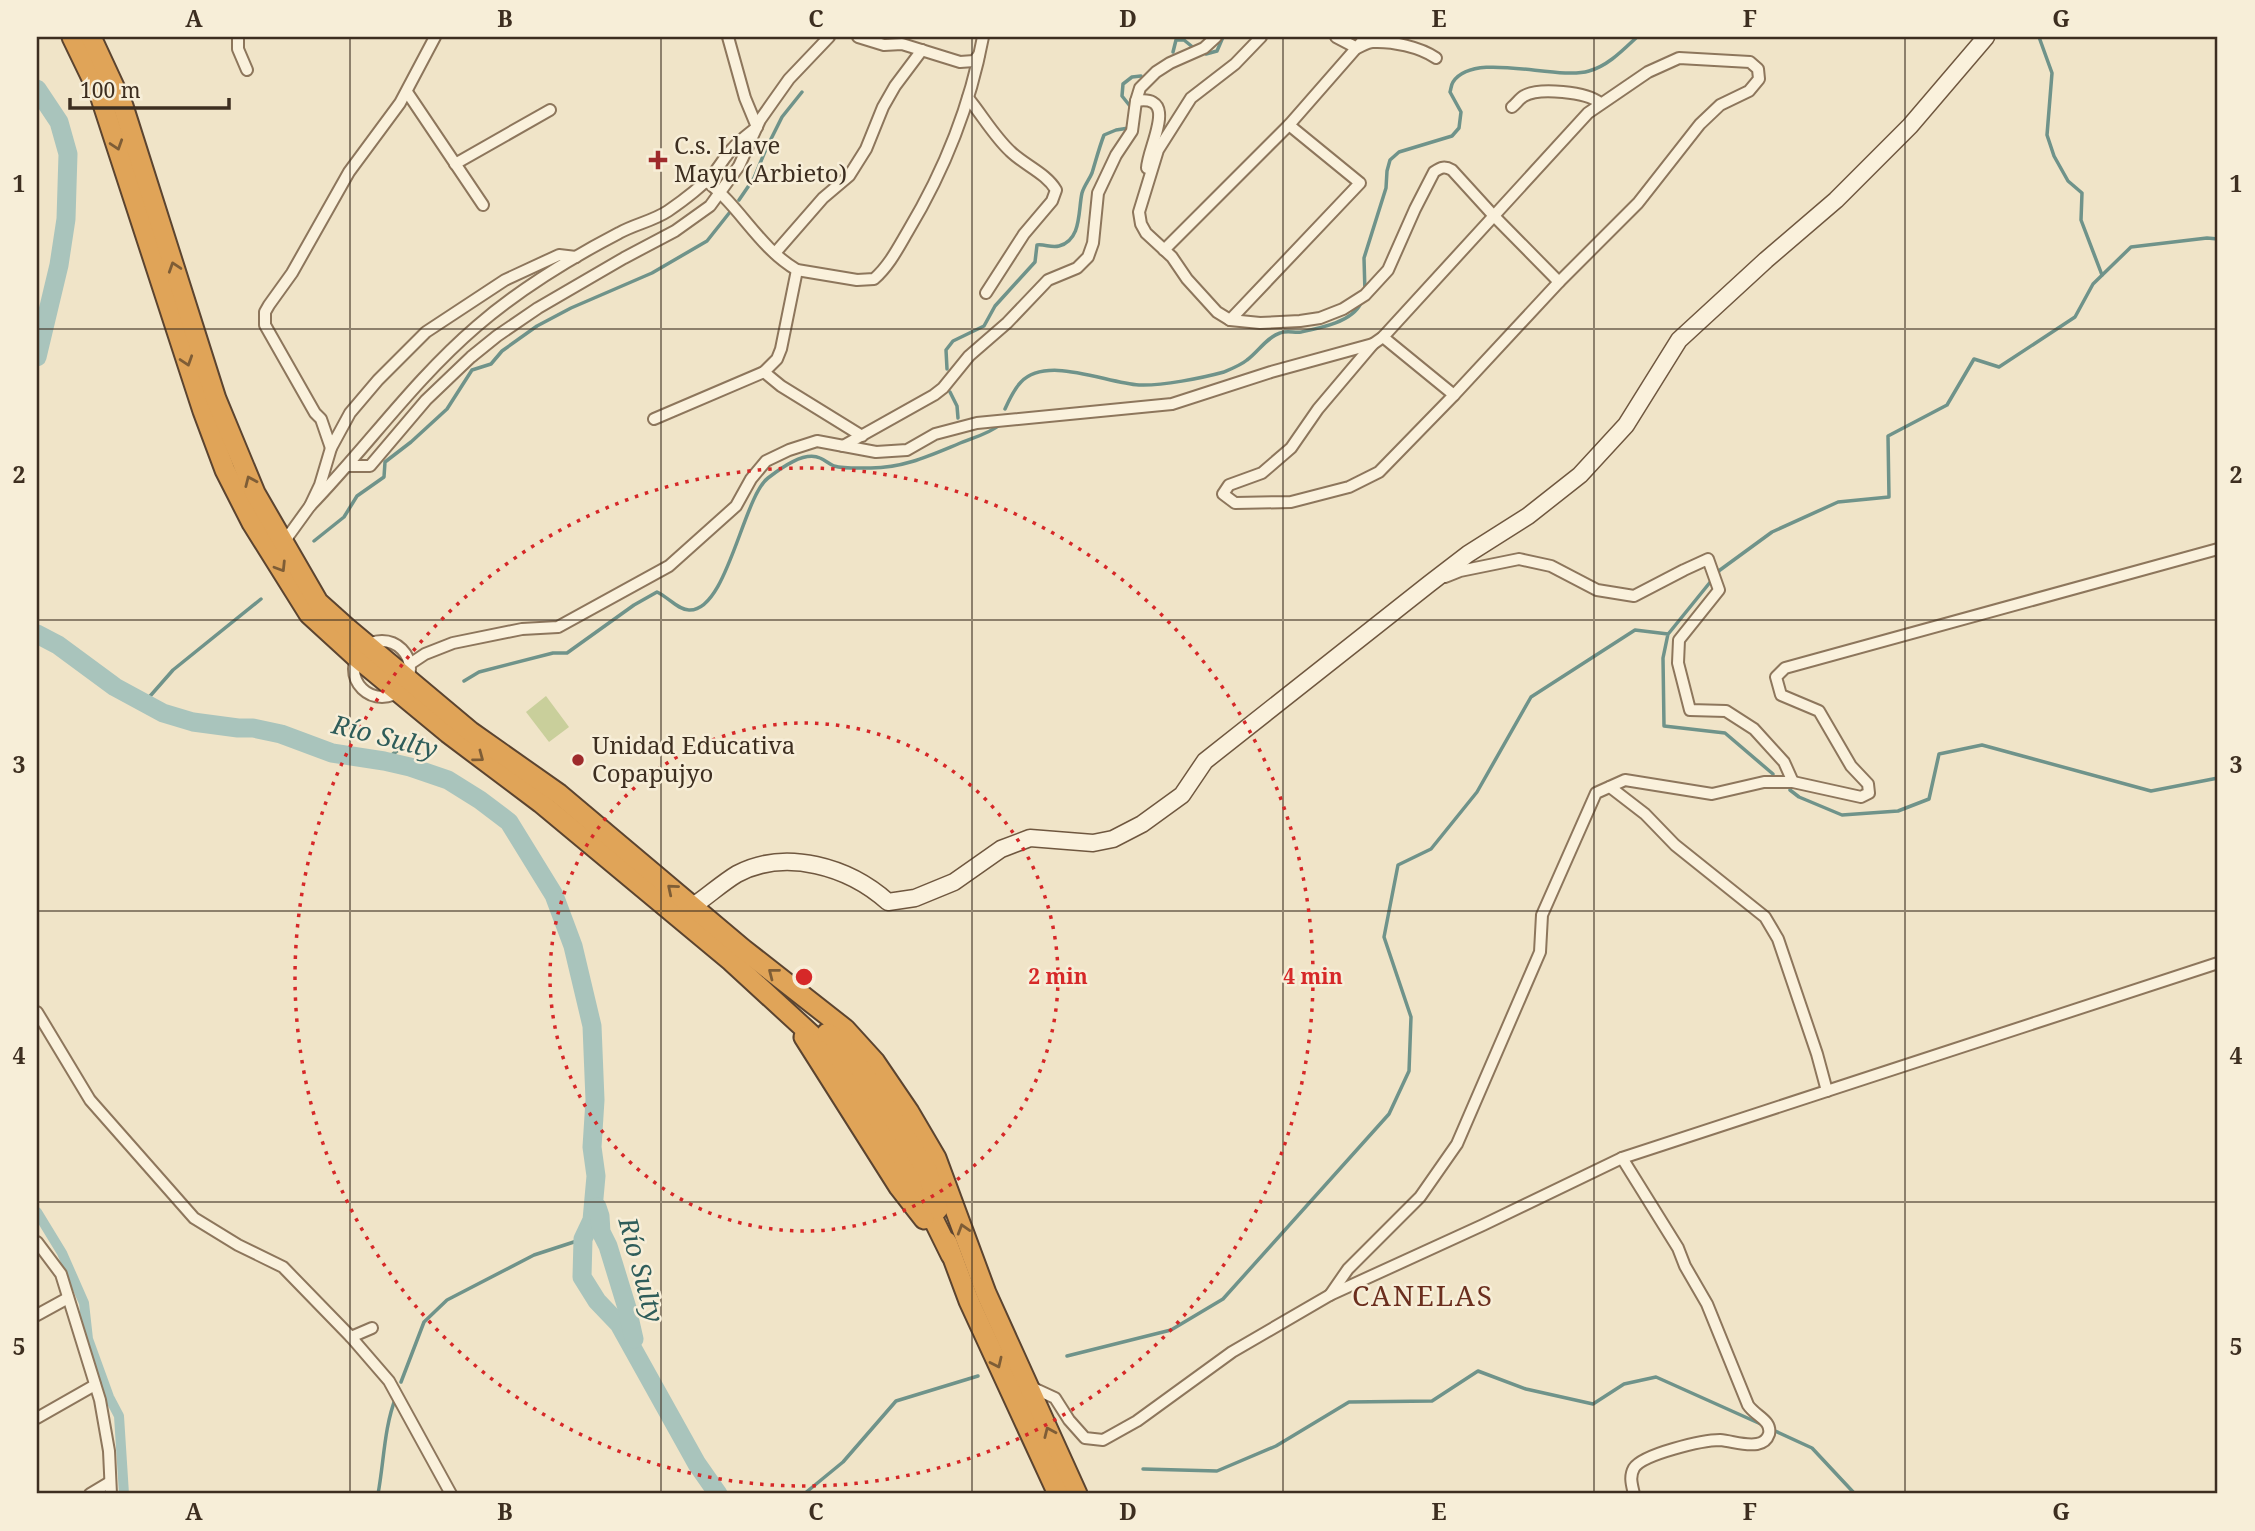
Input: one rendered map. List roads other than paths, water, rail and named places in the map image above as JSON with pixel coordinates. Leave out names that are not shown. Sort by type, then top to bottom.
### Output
[{"type":"highway","points":[[72,37],[100,95],[225,471],[252,523],[309,614],[340,633],[427,705],[559,793],[743,949],[845,1029],[875,1062],[936,1158],[986,1293],[1077,1494]]},
{"type":"highway","points":[[91,37],[123,106],[216,399],[255,493],[318,602],[340,633],[366,654]]},
{"type":"highway","points":[[400,683],[427,705],[448,733],[541,803],[731,961],[828,1050],[913,1178],[951,1255],[969,1301],[1058,1494]]},
{"type":"street","points":[[238,37],[238,49],[247,71]]},
{"type":"street","points":[[331,448],[321,419],[265,324],[265,312],[292,273],[349,172],[407,92],[435,37]]},
{"type":"street","points":[[728,37],[745,98],[757,127]]},
{"type":"street","points":[[349,466],[370,466],[426,400],[471,357],[497,337],[548,302],[676,231],[710,206],[739,166],[757,127],[789,79],[829,37]]},
{"type":"street","points":[[858,37],[884,45],[902,41],[922,50],[968,62],[974,61],[979,55]]},
{"type":"street","points":[[706,180],[720,192],[766,246],[797,270],[867,281],[874,279],[881,273],[939,176],[968,98],[983,37]]},
{"type":"street","points":[[843,446],[934,395],[969,356],[1007,323],[1048,280],[1077,268],[1088,257],[1093,243],[1098,193],[1116,155],[1132,131],[1140,88],[1146,80],[1170,63],[1204,48],[1216,37]]},
{"type":"street","points":[[1261,37],[1235,64],[1191,98],[1158,150],[1139,212],[1146,233],[1172,257],[1187,279],[1217,312],[1230,320],[1260,323],[1320,317],[1343,309],[1365,295],[1388,270],[1434,173],[1439,168],[1446,167],[1452,170],[1559,282]]},
{"type":"street","points":[[1336,37],[1353,43],[1405,46],[1436,58]]},
{"type":"street","points":[[1164,250],[1289,125],[1353,43],[1366,37]]},
{"type":"street","points":[[693,906],[738,874],[775,861],[804,862],[829,868],[876,891],[888,902],[915,898],[954,882],[1000,849],[1030,838],[1094,843],[1113,839],[1142,824],[1182,795],[1205,761],[1468,554],[1528,516],[1580,475],[1626,425],[1679,340],[1836,200],[1910,126],[1986,37]]},
{"type":"street","points":[[775,253],[823,198],[849,176],[866,149],[894,86],[922,50]]},
{"type":"street","points":[[1679,58],[1750,62],[1758,69],[1759,79],[1749,91],[1720,105],[1700,124],[1637,203],[1378,472],[1349,487],[1291,502],[1234,503],[1223,494],[1229,485],[1262,473],[1291,448],[1318,409],[1373,344],[1383,337],[1493,215],[1588,113],[1648,72],[1679,58]]},
{"type":"street","points":[[407,92],[483,205]]},
{"type":"street","points":[[1512,107],[1525,94],[1547,92],[1575,93],[1593,97],[1600,103]]},
{"type":"street","points":[[968,98],[1009,150],[1032,170],[1051,180],[1056,190],[1052,201],[1024,234],[986,293]]},
{"type":"street","points":[[1136,101],[1151,100],[1159,112],[1160,121],[1147,163],[1147,185]]},
{"type":"street","points":[[455,164],[550,110]]},
{"type":"street","points":[[1230,320],[1360,183],[1289,125]]},
{"type":"street","points":[[284,542],[310,506],[349,466],[398,404],[436,363],[478,325],[514,297],[576,257],[619,233],[664,214],[688,197],[733,148],[757,127]]},
{"type":"street","points":[[310,506],[320,485],[331,448],[359,402],[426,332],[505,280],[559,255],[576,257]]},
{"type":"street","points":[[654,419],[764,372],[777,359],[797,270]]},
{"type":"street","points":[[1383,337],[1454,396]]},
{"type":"street","points":[[366,654],[364,691],[400,683],[425,654],[453,643],[522,629],[558,627],[668,566],[736,506],[751,479],[766,461],[817,441],[876,452],[907,450],[935,434],[976,423],[1172,404],[1271,372],[1373,344]]},
{"type":"street","points":[[764,372],[781,386],[862,436]]},
{"type":"street","points":[[1330,1294],[1348,1269],[1420,1197],[1457,1144],[1540,952],[1542,915],[1596,793],[1625,779],[1712,794],[1764,782],[1793,782],[1861,797],[1869,793],[1868,784],[1851,766],[1819,711],[1782,695],[1776,677],[1785,668],[2218,549]]},
{"type":"street","points":[[1429,584],[1460,571],[1520,559],[1551,566],[1597,590],[1634,596],[1708,559],[1719,590],[1679,640],[1678,663],[1690,710],[1726,711],[1754,729],[1784,762],[1793,782]]},
{"type":"street","points":[[1610,787],[1645,814],[1675,845],[1765,917],[1778,939],[1827,1091]]},
{"type":"street","points":[[1029,1385],[1055,1398],[1084,1438],[1103,1440],[1137,1422],[1232,1352],[1330,1294],[1622,1158],[2218,962]]},
{"type":"street","points":[[37,1012],[90,1100],[194,1218],[237,1245],[283,1267],[351,1337],[389,1381],[452,1494]]},
{"type":"street","points":[[1622,1158],[1678,1248],[1707,1304],[1748,1405],[1767,1423],[1769,1430],[1764,1442],[1758,1444],[1734,1444],[1723,1440],[1700,1441],[1644,1460],[1632,1471],[1634,1494]]},
{"type":"street","points":[[37,1242],[61,1274],[95,1385],[109,1451],[111,1494]]},
{"type":"street","points":[[37,1315],[68,1298]]},
{"type":"street","points":[[351,1337],[372,1328]]},
{"type":"street","points":[[37,1418],[95,1385]]},
{"type":"street","points":[[90,1494],[110,1482]]},
{"type":"waterway","points":[[1206,54],[1217,51],[1223,37]]},
{"type":"waterway","points":[[1365,293],[1364,258],[1386,188],[1390,160],[1399,152],[1452,136],[1459,128],[1461,112],[1450,92],[1453,82],[1464,73],[1478,68],[1575,73],[1589,71],[1609,61],[1637,37]]},
{"type":"waterway","points":[[2039,37],[2052,73],[2047,135],[2054,156],[2068,181],[2082,193],[2081,220],[2102,275]]},
{"type":"waterway","points":[[1173,52],[1176,40],[1184,40],[1195,49]]},
{"type":"waterway","points":[[1130,106],[1122,96],[1123,84],[1132,77],[1141,76]]},
{"type":"waterway","name":"Río Sulty","points":[[37,89],[59,122],[68,154],[66,219],[59,265],[37,357]]},
{"type":"waterway","points":[[739,200],[754,178],[782,117],[802,92]]},
{"type":"waterway","points":[[947,369],[946,350],[953,341],[984,326],[995,306],[1035,262],[1037,245],[1059,246],[1072,238],[1078,224],[1082,193],[1092,173],[1104,135],[1129,128]]},
{"type":"waterway","points":[[314,541],[344,517],[357,496],[384,477],[385,462],[447,409],[472,370],[491,364],[502,351],[537,326],[571,308],[652,273],[707,241],[730,212]]},
{"type":"waterway","points":[[1669,633],[1720,570],[1772,532],[1838,502],[1889,497],[1888,436],[1947,405],[1974,359],[1999,367],[2075,317],[2093,284],[2131,247],[2218,239]]},
{"type":"waterway","points":[[1005,409],[1021,382],[1032,374],[1046,371],[1077,373],[1139,385],[1182,381],[1224,372],[1245,362],[1275,335],[1301,332],[1335,323],[1351,315],[1361,303]]},
{"type":"waterway","points":[[950,392],[957,406],[958,418]]},
{"type":"waterway","points":[[464,681],[479,672],[553,653],[567,653],[634,605],[657,592],[685,609],[702,606],[714,593],[724,574],[759,489],[768,478],[793,462],[814,456],[843,468],[894,466],[937,453],[1001,424]]},
{"type":"waterway","points":[[144,703],[173,670],[261,599]]},
{"type":"waterway","points":[[1067,1356],[1171,1330],[1223,1299],[1389,1114],[1409,1071],[1411,1017],[1384,937],[1398,865],[1431,849],[1477,792],[1531,697],[1635,630],[1668,634],[1663,658],[1664,726],[1725,733],[1773,774]]},
{"type":"waterway","name":"Río Sulty","points":[[37,634],[58,645],[115,687],[163,713],[193,722],[253,728],[281,734],[332,753],[410,767],[448,780],[509,822],[554,895],[573,946],[592,1026],[595,1100],[592,1147],[596,1176],[592,1220],[583,1239],[582,1277],[597,1301],[619,1324],[697,1464],[718,1494]]},
{"type":"waterway","points":[[384,761],[411,740]]},
{"type":"waterway","points":[[1790,790],[1799,797],[1842,815],[1898,811],[1929,799],[1939,754],[1982,745],[2151,791],[2218,778]]},
{"type":"waterway","name":"Río Sulty","points":[[597,1207],[601,1232],[608,1246],[634,1339]]},
{"type":"waterway","points":[[37,1212],[62,1253],[84,1303],[88,1339],[109,1397],[119,1416],[124,1494]]},
{"type":"waterway","points":[[401,1382],[424,1322],[447,1300],[534,1255],[583,1239]]},
{"type":"waterway","points":[[1143,1469],[1217,1471],[1276,1446],[1349,1402],[1432,1401],[1478,1371],[1526,1389],[1593,1404],[1624,1384],[1656,1377],[1763,1425]]},
{"type":"waterway","points":[[804,1494],[843,1462],[896,1401],[978,1376]]},
{"type":"waterway","points":[[378,1494],[387,1432],[396,1397]]},
{"type":"waterway","points":[[1773,1430],[1812,1448],[1855,1494]]},
{"type":"place","name":"C.s. Llave Mayu (Arbieto)","points":[[658,160]]},
{"type":"place","name":"Unidad Educativa Copapujyo","points":[[578,760]]},
{"type":"district","name":"CANELAS","points":[[1423,1296]]}]
